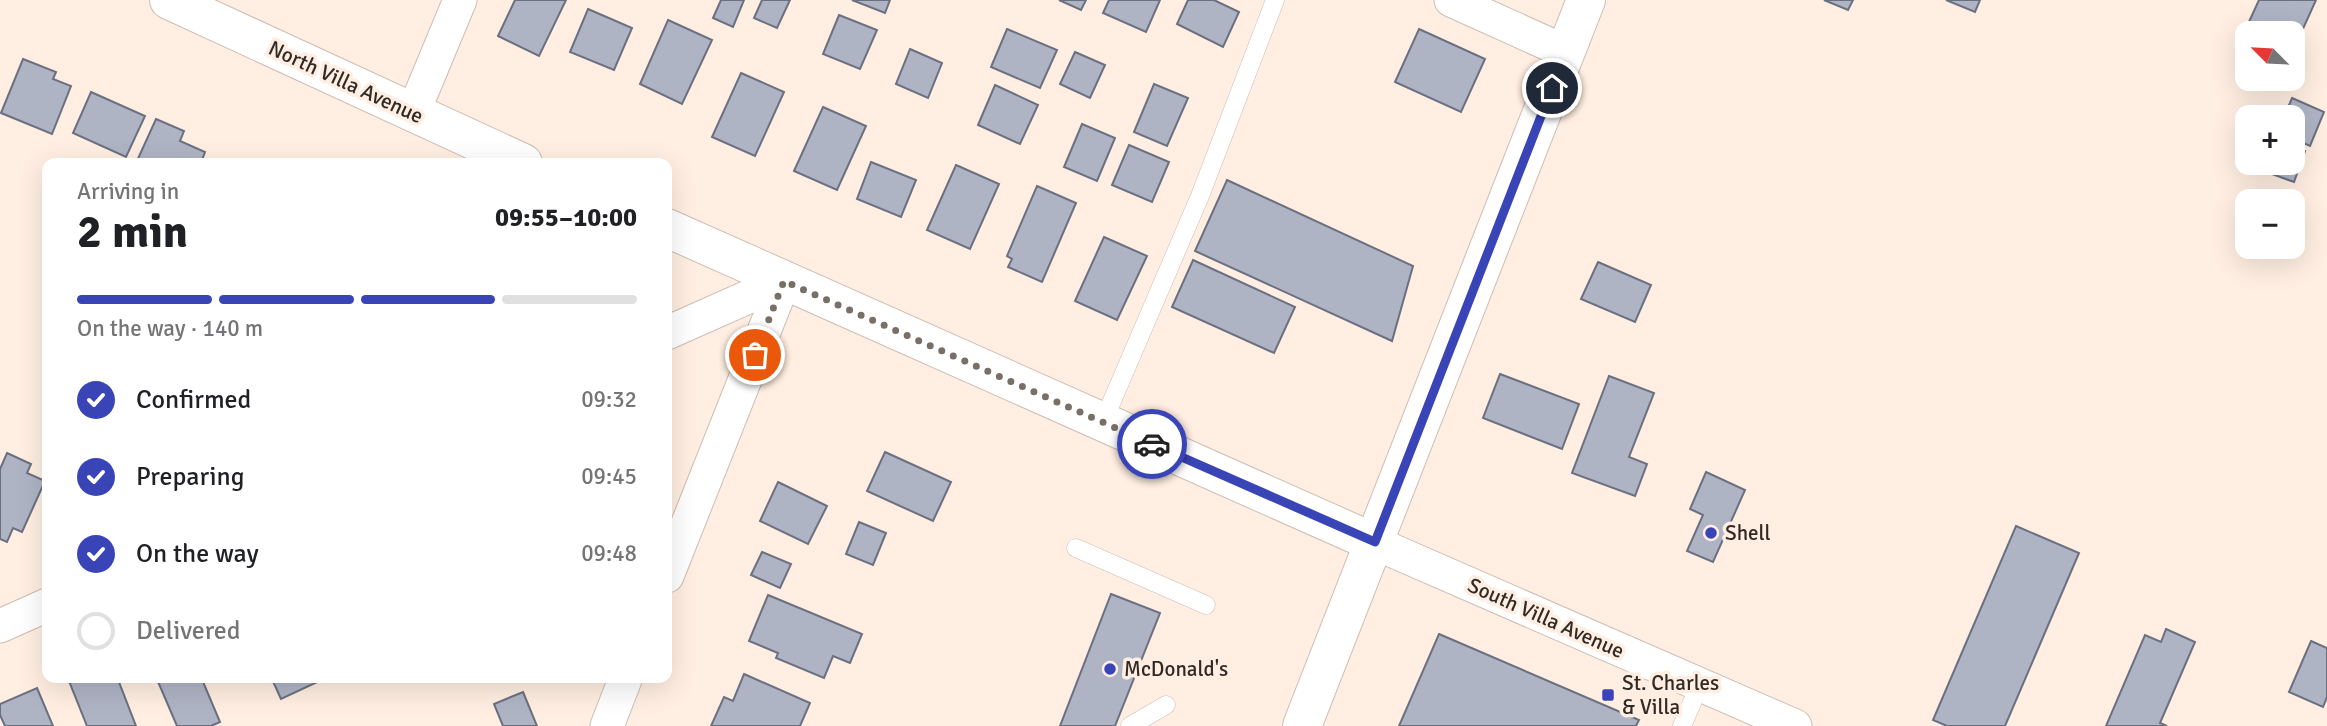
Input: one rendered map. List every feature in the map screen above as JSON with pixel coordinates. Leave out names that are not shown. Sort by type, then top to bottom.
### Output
[{"type":"street","name":"North Villa Avenue","points":[[169,0],[512,158]]},
{"type":"street","points":[[412,113],[460,0]]},
{"type":"street","points":[[1451,0],[1566,52]]},
{"type":"street","points":[[1302,726],[1587,0]]},
{"type":"street","points":[[672,230],[1375,542]]},
{"type":"street","points":[[672,331],[784,281]]},
{"type":"street","points":[[672,563],[784,281]]},
{"type":"street","name":"South Villa Avenue","points":[[1375,542],[1795,726]]},
{"type":"street","points":[[4,621],[42,608]]},
{"type":"street","points":[[607,726],[624,683]]},
{"type":"lane","points":[[1103,422],[1200,196],[1275,0]]},
{"type":"lane","points":[[1076,548],[1206,606]]},
{"type":"lane","points":[[1682,726],[1700,684]]},
{"type":"lane","points":[[1130,726],[1167,705]]},
{"type":"building","points":[[515,0],[566,0],[539,56],[498,36]]},
{"type":"building","points":[[721,0],[744,0],[733,27],[713,18]]},
{"type":"building","points":[[762,0],[790,0],[777,28],[754,18]]},
{"type":"building","points":[[852,0],[890,0],[885,13]]},
{"type":"building","points":[[1059,0],[1086,0],[1081,10]]},
{"type":"building","points":[[1109,0],[1160,0],[1146,32],[1103,13]]},
{"type":"building","points":[[1188,0],[1214,0],[1239,12],[1223,47],[1177,24]]},
{"type":"building","points":[[1824,0],[1853,0],[1848,10]]},
{"type":"building","points":[[1946,0],[1980,0],[1975,12]]},
{"type":"building","points":[[2259,0],[2316,0],[2305,24],[2305,21],[2249,21]]},
{"type":"building","points":[[588,9],[632,28],[614,70],[570,52]]},
{"type":"building","points":[[839,15],[877,30],[860,69],[823,54]]},
{"type":"building","points":[[668,20],[712,40],[682,104],[640,84]]},
{"type":"building","points":[[1007,29],[1057,50],[1040,88],[991,67]]},
{"type":"building","points":[[1419,29],[1485,59],[1461,112],[1395,82]]},
{"type":"building","points":[[910,49],[942,63],[928,98],[896,84]]},
{"type":"building","points":[[1075,52],[1105,65],[1090,98],[1060,84]]},
{"type":"building","points":[[23,59],[56,72],[53,79],[71,86],[52,134],[1,113]]},
{"type":"building","points":[[741,73],[784,92],[755,156],[712,137]]},
{"type":"building","points":[[1154,84],[1188,98],[1167,146],[1134,132]]},
{"type":"building","points":[[995,85],[1038,105],[1020,144],[978,125]]},
{"type":"building","points":[[91,92],[145,116],[126,157],[73,133]]},
{"type":"building","points":[[2292,98],[2324,112],[2310,146],[2305,144],[2305,105],[2289,105]]},
{"type":"building","points":[[823,107],[866,126],[837,190],[794,171]]},
{"type":"building","points":[[156,119],[184,131],[180,141],[205,152],[203,158],[138,158]]},
{"type":"building","points":[[1082,124],[1115,138],[1097,181],[1064,167]]},
{"type":"building","points":[[1129,145],[1169,162],[1152,202],[1112,185]]},
{"type":"building","points":[[871,162],[916,180],[901,217],[857,199]]},
{"type":"building","points":[[956,165],[999,184],[970,249],[927,230]]},
{"type":"building","points":[[2275,175],[2296,175],[2294,182]]},
{"type":"building","points":[[1227,180],[1413,266],[1392,341],[1195,251]]},
{"type":"building","points":[[1037,186],[1076,203],[1042,282],[1008,267],[1012,259],[1007,256]]},
{"type":"building","points":[[1104,237],[1147,256],[1117,320],[1075,301]]},
{"type":"building","points":[[1193,260],[1295,307],[1274,353],[1172,307]]},
{"type":"building","points":[[1598,262],[1651,285],[1635,322],[1581,299]]},
{"type":"building","points":[[1500,374],[1579,404],[1562,449],[1483,418]]},
{"type":"building","points":[[1609,376],[1654,393],[1629,457],[1647,464],[1635,496],[1572,473]]},
{"type":"building","points":[[885,452],[951,482],[933,521],[867,491]]},
{"type":"building","points":[[7,453],[31,464],[27,473],[42,480],[42,488],[22,532],[13,528],[7,542],[0,539],[0,469]]},
{"type":"building","name":"Shell","points":[[1706,472],[1745,490],[1713,562],[1687,551],[1703,515],[1690,509]]},
{"type":"building","points":[[778,482],[827,506],[808,544],[760,521]]},
{"type":"building","points":[[859,522],[886,533],[873,565],[846,554]]},
{"type":"building","points":[[2016,526],[2079,553],[2005,726],[1947,726],[1933,720]]},
{"type":"building","points":[[762,552],[791,564],[780,588],[751,575]]},
{"type":"building","name":"McDonald's","points":[[1111,594],[1160,613],[1115,726],[1060,726]]},
{"type":"building","points":[[768,595],[862,634],[850,663],[833,656],[824,678],[776,658],[778,653],[749,641]]},
{"type":"building","points":[[2166,629],[2195,642],[2160,723],[2167,726],[2106,726],[2145,635],[2161,642]]},
{"type":"building","points":[[1439,634],[1639,720],[1636,726],[1399,726]]},
{"type":"building","points":[[2311,641],[2327,648],[2327,697],[2323,707],[2289,692]]},
{"type":"building","points":[[744,674],[810,703],[800,726],[711,726],[724,697],[733,701]]},
{"type":"building","points":[[70,683],[119,683],[136,726],[87,726]]},
{"type":"building","points":[[159,683],[204,683],[220,722],[211,726],[177,726]]},
{"type":"building","points":[[274,683],[315,683],[281,699]]},
{"type":"building","points":[[37,688],[53,726],[5,726],[0,715],[0,704]]},
{"type":"building","points":[[523,692],[537,726],[503,726],[494,704]]},
{"type":"way so far","points":[[755,355],[784,281],[1152,444]]},
{"type":"place","name":"Shell","points":[[1711,533]]},
{"type":"place","name":"McDonald's","points":[[1110,669]]},
{"type":"place","name":"St. Charles & Villa","points":[[1608,695]]},
{"type":"route","points":[[1152,444],[1375,542],[1552,88]]}]
